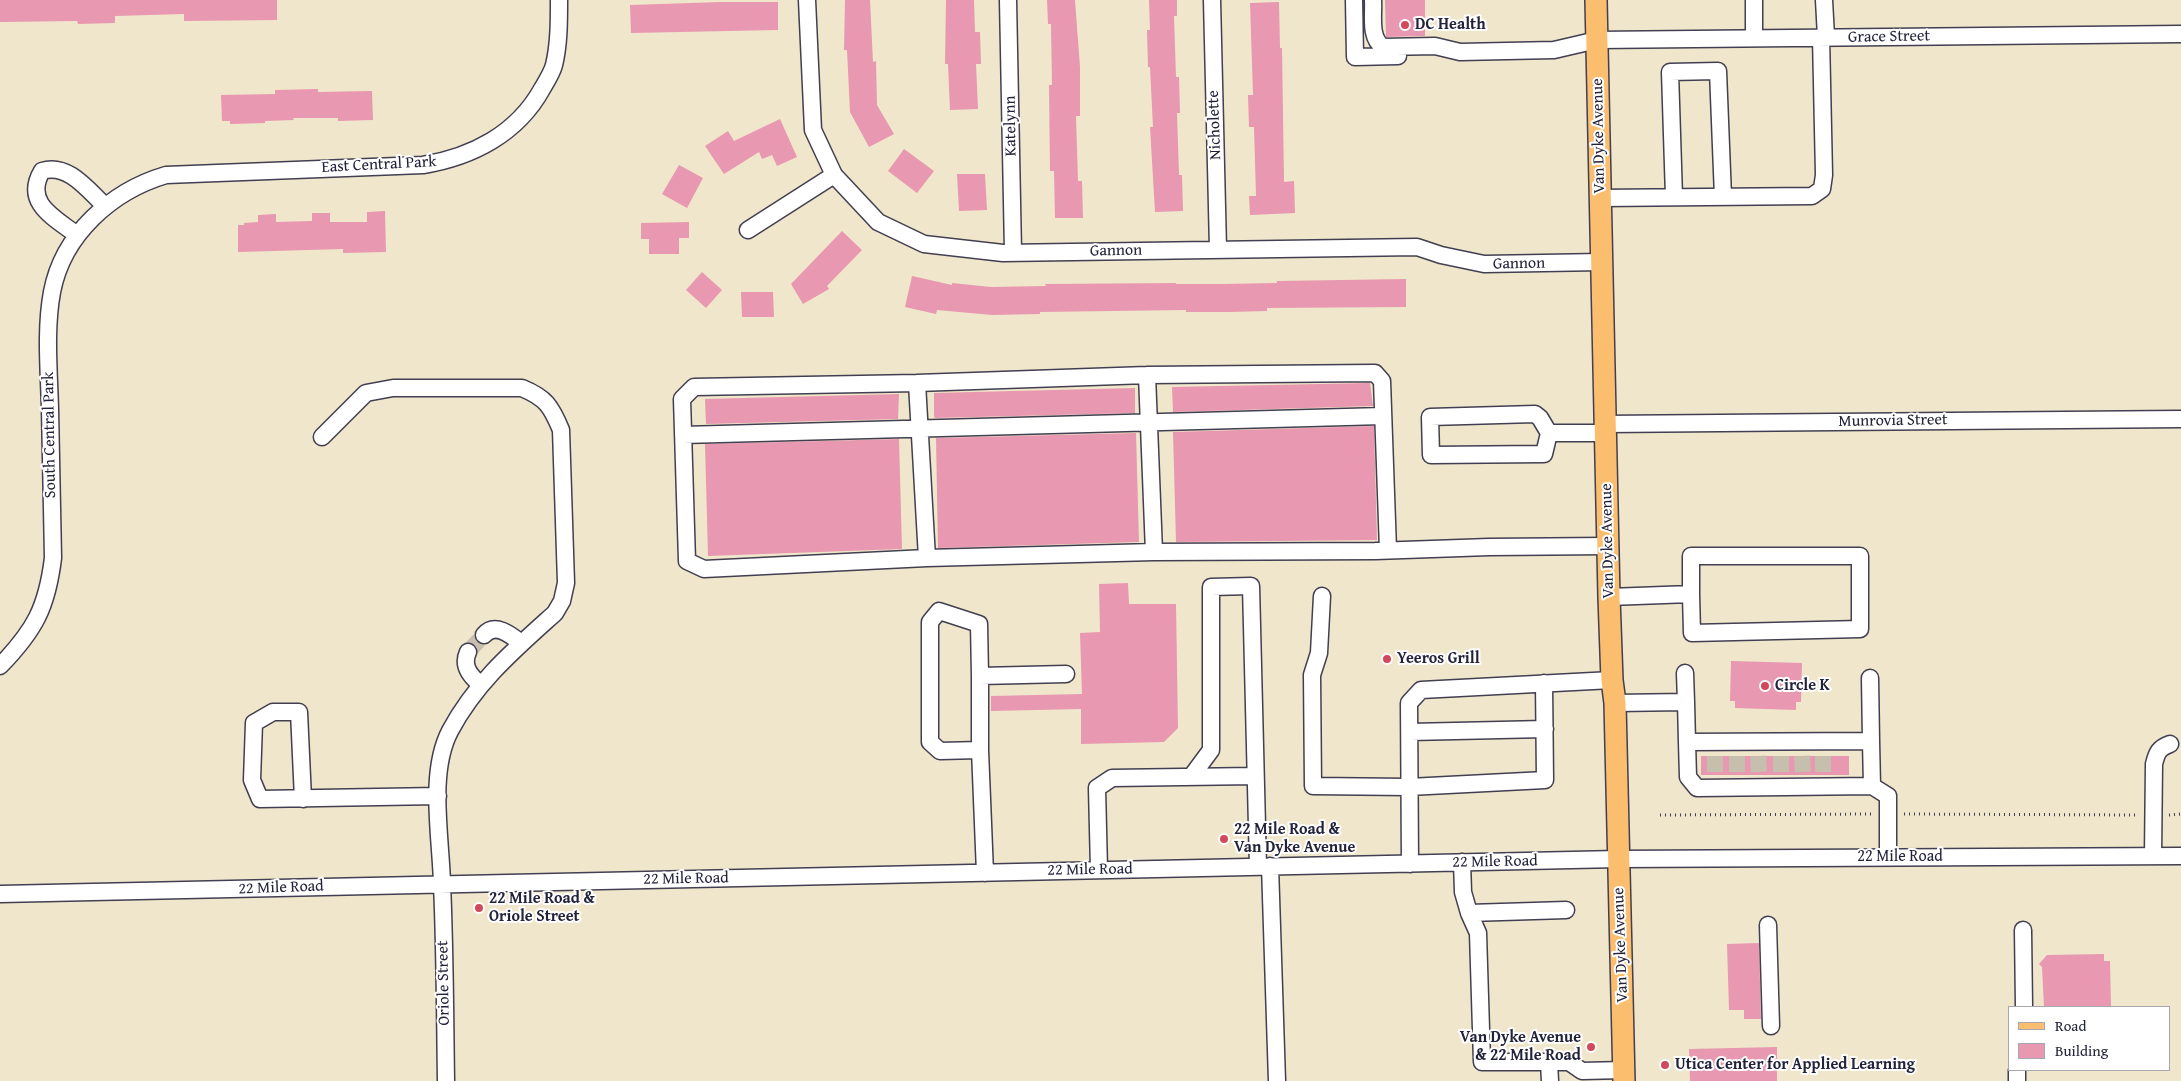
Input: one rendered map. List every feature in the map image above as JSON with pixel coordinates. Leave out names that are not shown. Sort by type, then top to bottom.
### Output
[{"type":"main road","name":"Van Dyke Avenue","points":[[1596,0],[1609,597],[1614,703],[1624,1076]]},
{"type":"street","name":"East Central Park","points":[[105,206],[140,184],[176,173],[416,166],[444,162],[475,150],[506,132],[523,117],[536,99],[554,66],[559,26],[559,0]]},
{"type":"street","name":"Gannon","points":[[808,0],[812,130],[834,175],[878,222],[924,244],[1013,252],[1417,247],[1484,264],[1602,262]]},
{"type":"street","name":"Katelynn","points":[[1008,0],[1013,252]]},
{"type":"street","name":"Nicholette","points":[[1212,0],[1218,249]]},
{"type":"street","points":[[1354,0],[1355,57],[1445,55],[1460,52]]},
{"type":"street","points":[[1373,0],[1374,36],[1377,43],[1383,47],[1435,46],[1460,52]]},
{"type":"street","points":[[1754,0],[1754,38]]},
{"type":"street","points":[[1601,198],[1812,196],[1822,189],[1824,175],[1824,0]]},
{"type":"street","name":"Grace Street","points":[[1460,52],[1554,50],[1597,40],[2181,34]]},
{"type":"street","points":[[1674,197],[1670,72],[1718,71],[1723,197]]},
{"type":"street","points":[[77,234],[41,205],[35,194],[35,183],[42,171],[52,168],[64,171],[105,206]]},
{"type":"street","points":[[748,230],[834,175]]},
{"type":"street","name":"South Central Park","points":[[0,666],[20,645],[36,622],[45,601],[50,581],[52,558],[49,346],[51,301],[56,279],[77,234],[105,206]]},
{"type":"street","points":[[1388,550],[1382,381],[1375,373],[1147,375],[917,383],[694,386],[682,399],[687,561],[704,569],[927,558],[1154,552],[1388,550],[1608,546]]},
{"type":"street","points":[[1147,375],[1154,552]]},
{"type":"street","points":[[917,383],[927,558]]},
{"type":"street","name":"Oriole Street","points":[[322,437],[366,393],[393,388],[522,388],[540,396],[554,413],[561,430],[566,583],[562,601],[555,613],[480,684],[450,732],[441,760],[438,796],[442,884],[446,1081]]},
{"type":"street","points":[[1534,414],[1540,418],[1549,433],[1544,454],[1431,455],[1430,417],[1534,414]]},
{"type":"street","points":[[683,435],[1383,416]]},
{"type":"street","name":"Munrovia Street","points":[[1549,433],[1605,428],[2181,419]]},
{"type":"street","points":[[1691,556],[1860,556],[1860,629],[1692,633],[1691,594],[1691,556]]},
{"type":"street","points":[[1191,777],[1211,750],[1211,587],[1251,586],[1254,776],[1264,866],[1277,1081]]},
{"type":"street","points":[[1609,597],[1691,594]]},
{"type":"street","points":[[1322,596],[1319,653],[1312,675],[1313,786],[1408,787],[1546,780],[1544,683]]},
{"type":"street","points":[[980,750],[940,751],[930,742],[930,622],[939,611],[979,624],[980,750],[986,872]]},
{"type":"street","points":[[484,635],[487,631],[508,632],[521,644]]},
{"type":"street","points":[[468,652],[465,659],[467,668],[471,677],[480,684]]},
{"type":"street","points":[[1685,673],[1688,777],[1697,788],[1715,782],[1737,781],[1823,781],[1872,786],[1888,796],[1888,858]]},
{"type":"street","points":[[980,676],[1066,674]]},
{"type":"street","points":[[1870,678],[1872,786]]},
{"type":"street","points":[[1410,864],[1408,787],[1409,703],[1421,690],[1612,680]]},
{"type":"street","points":[[1614,703],[1686,702]]},
{"type":"street","points":[[303,798],[298,712],[272,712],[254,723],[252,780],[260,799],[438,796]]},
{"type":"street","points":[[1410,732],[1545,729]]},
{"type":"street","points":[[1687,742],[1715,749],[1823,749],[1871,741]]},
{"type":"street","points":[[2153,856],[2154,764],[2156,754],[2161,747],[2170,744]]},
{"type":"street","points":[[1099,870],[1097,788],[1112,778],[1254,776]]},
{"type":"street","name":"22 Mile Road","points":[[0,894],[1618,859],[2181,856]]},
{"type":"street","points":[[1462,862],[1463,892],[1468,913],[1478,933],[1482,1062],[1569,1062],[1582,1071],[1624,1076]]},
{"type":"street","points":[[1468,913],[1566,910]]},
{"type":"street","points":[[1773,925],[1775,1026]]},
{"type":"street","points":[[2023,930],[2024,1006]]},
{"type":"street","points":[[1549,1062],[1550,1081]]},
{"type":"path","points":[[1660,815],[2181,814]]},
{"type":"building","points":[[0,0],[277,0],[277,20],[184,21],[184,14],[115,16],[115,23],[78,24],[77,21],[0,22]]},
{"type":"building","points":[[845,0],[870,0],[873,62],[876,61],[877,105],[894,134],[869,147],[850,112],[847,50],[844,50]]},
{"type":"building","points":[[946,0],[974,0],[975,32],[980,32],[981,64],[976,64],[978,109],[950,110],[948,64],[945,64]]},
{"type":"building","points":[[1047,0],[1075,0],[1080,67],[1080,116],[1076,116],[1078,181],[1082,181],[1083,218],[1055,218],[1054,171],[1050,171],[1049,85],[1052,85],[1051,24],[1048,24]]},
{"type":"building","points":[[1149,0],[1177,0],[1177,16],[1174,16],[1176,77],[1179,77],[1180,113],[1177,113],[1179,175],[1182,175],[1183,211],[1155,212],[1150,127],[1153,127],[1150,67],[1148,67],[1147,30],[1150,30]]},
{"type":"building","name":"DC Health","points":[[1385,0],[1425,0],[1425,36],[1386,37]]},
{"type":"building","points":[[778,2],[778,30],[631,33],[630,5]]},
{"type":"building","points":[[1279,2],[1280,48],[1282,48],[1284,182],[1294,181],[1295,213],[1250,215],[1249,196],[1256,196],[1254,127],[1249,127],[1248,95],[1253,95],[1250,3]]},
{"type":"building","points":[[318,89],[318,92],[372,91],[373,120],[338,121],[338,118],[293,118],[294,120],[265,121],[265,123],[230,124],[230,121],[222,121],[221,95],[275,94],[275,90]]},
{"type":"building","points":[[780,119],[797,157],[777,166],[772,155],[762,159],[759,152],[724,174],[705,146],[728,131],[734,141]]},
{"type":"building","points":[[904,149],[934,171],[917,193],[888,171]]},
{"type":"building","points":[[679,165],[703,178],[687,208],[662,194]]},
{"type":"building","points":[[957,174],[985,174],[987,210],[959,211]]},
{"type":"building","points":[[385,211],[386,252],[343,253],[343,249],[238,252],[238,225],[258,222],[258,215],[276,214],[276,222],[312,221],[312,213],[330,213],[330,222],[367,222],[367,212]]},
{"type":"building","points":[[689,222],[689,238],[679,238],[679,254],[649,254],[649,239],[641,239],[641,223]]},
{"type":"building","points":[[842,231],[862,250],[827,286],[829,289],[803,304],[791,284]]},
{"type":"building","points":[[702,272],[722,290],[706,308],[686,290]]},
{"type":"building","points":[[912,276],[952,285],[952,283],[991,287],[1046,286],[1045,284],[1222,284],[1277,283],[1277,281],[1406,279],[1406,307],[1267,308],[1267,311],[1230,312],[1186,312],[1186,310],[1040,312],[1040,314],[992,315],[937,310],[936,314],[905,307]]},
{"type":"building","points":[[741,292],[773,292],[774,317],[742,317]]},
{"type":"building","points":[[1370,383],[1373,406],[1173,412],[1172,387]]},
{"type":"building","points":[[1135,388],[1135,413],[935,418],[934,416],[934,393]]},
{"type":"building","points":[[899,394],[898,419],[706,424],[705,399]]},
{"type":"building","points":[[1374,426],[1377,540],[1176,542],[1173,432]]},
{"type":"building","points":[[1136,433],[1139,542],[938,548],[936,438]]},
{"type":"building","points":[[899,439],[902,549],[708,556],[705,444]]},
{"type":"building","points":[[1128,583],[1129,604],[1176,604],[1178,728],[1164,742],[1081,744],[1081,709],[991,711],[991,696],[1082,694],[1080,633],[1100,632],[1099,584]]},
{"type":"building","points":[[1731,661],[1802,663],[1801,702],[1796,702],[1796,710],[1735,708],[1735,701],[1730,701]]},
{"type":"building","points":[[1701,756],[1849,756],[1849,775],[1701,775]]},
{"type":"building","points":[[1759,943],[1761,1019],[1744,1019],[1744,1010],[1729,1010],[1727,944]]},
{"type":"building","points":[[2104,954],[2104,961],[2110,961],[2111,1006],[2044,1006],[2042,967],[2039,964],[2047,955]]},
{"type":"building","points":[[1777,1047],[1777,1081],[1690,1081],[1689,1049]]},
{"type":"tunnel","points":[[468,652],[484,635]]},
{"type":"tunnel","points":[[1715,756],[1715,775]]},
{"type":"tunnel","points":[[1737,756],[1737,775]]},
{"type":"tunnel","points":[[1758,756],[1759,775]]},
{"type":"tunnel","points":[[1781,756],[1781,775]]},
{"type":"tunnel","points":[[1802,756],[1803,775]]},
{"type":"tunnel","points":[[1823,756],[1823,775]]},
{"type":"place","name":"DC Health","points":[[1405,25]]},
{"type":"place","name":"Yeeros Grill","points":[[1387,659]]},
{"type":"place","name":"Circle K","points":[[1765,686]]},
{"type":"place","name":"22 Mile Road & Van Dyke Avenue","points":[[1224,839]]},
{"type":"place","name":"22 Mile Road & Oriole Street","points":[[479,908]]},
{"type":"place","name":"Van Dyke Avenue & 22 Mile Road","points":[[1591,1047]]},
{"type":"place","name":"Utica Center for Applied Learning","points":[[1665,1065]]}]
